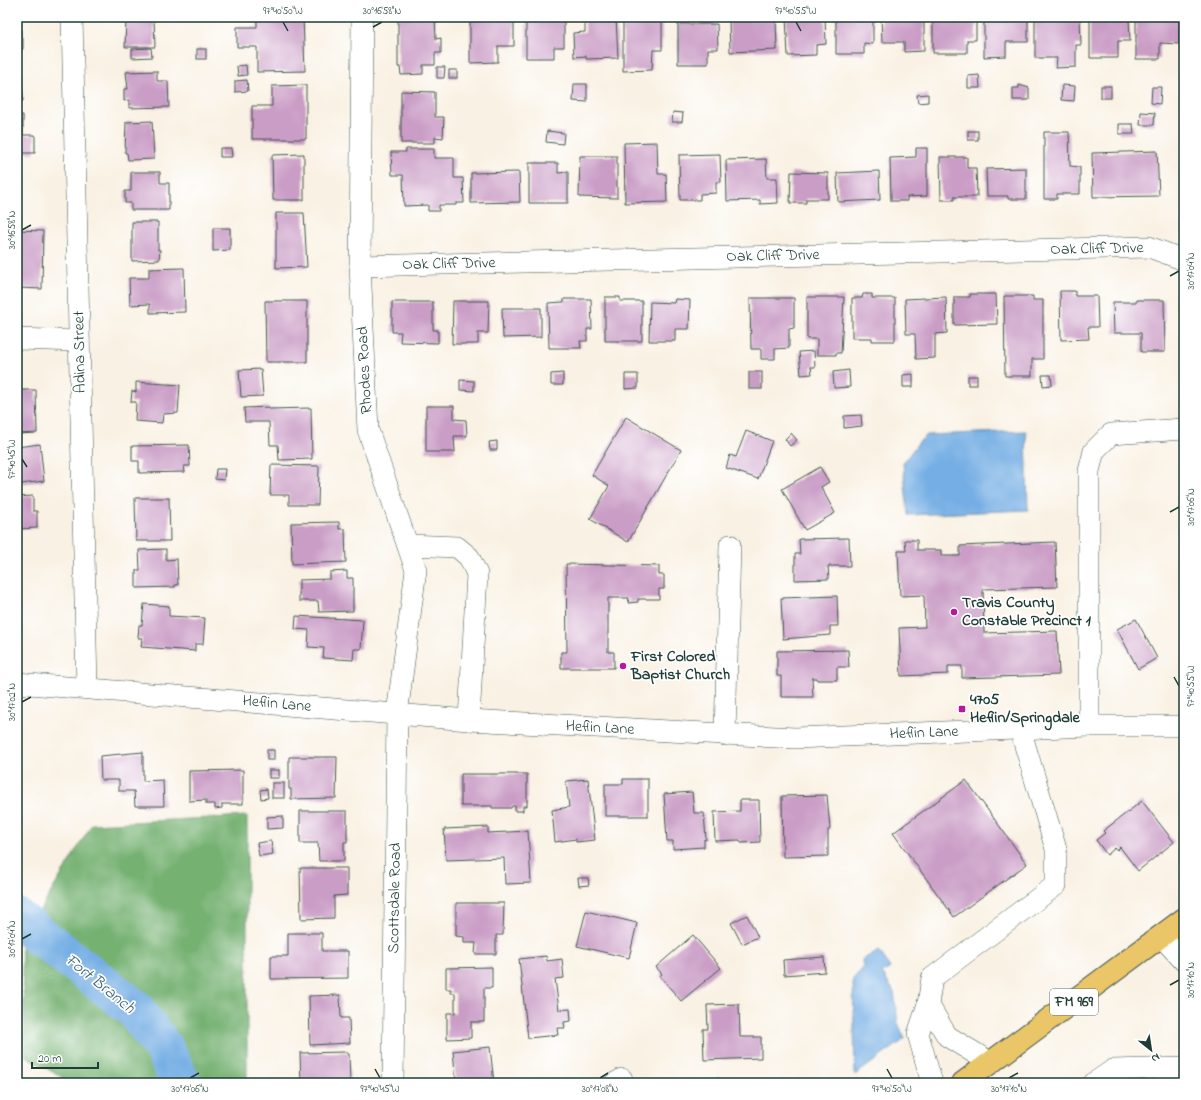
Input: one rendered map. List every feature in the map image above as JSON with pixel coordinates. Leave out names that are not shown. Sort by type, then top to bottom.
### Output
[{"type":"main road","name":"FM 969","points":[[965,1083],[1162,937],[1184,919]]},
{"type":"street","name":"Adina Street","points":[[72,17],[87,688]]},
{"type":"street","name":"Rhodes Road","points":[[362,17],[360,266],[368,430],[416,570],[397,714]]},
{"type":"street","name":"Oak Cliff Drive","points":[[360,266],[1149,247],[1184,260]]},
{"type":"street","points":[[17,339],[79,341]]},
{"type":"street","points":[[1090,726],[1088,515],[1089,471],[1094,451],[1111,434],[1184,429]]},
{"type":"street","points":[[408,545],[457,547],[469,557],[477,574],[469,720]]},
{"type":"street","points":[[725,735],[730,545]]},
{"type":"street","name":"Heflin Lane","points":[[17,683],[469,720],[795,738],[1090,726],[1184,726]]},
{"type":"street","name":"Scottsdale Road","points":[[393,1083],[397,714]]},
{"type":"street","points":[[932,1083],[918,1034],[928,1004],[932,978],[1056,885],[1056,849],[1020,729]]},
{"type":"street","points":[[1162,937],[1184,961]]},
{"type":"street","points":[[928,1004],[947,1036],[991,1063]]},
{"type":"street","points":[[1094,1083],[1113,1070],[1184,1068]]},
{"type":"green space","points":[[247,816],[247,1083],[71,1083],[26,1056],[21,942],[92,824]]},
{"type":"water","points":[[1026,431],[1028,510],[908,515],[903,463],[918,443],[927,435]]},
{"type":"water","points":[[879,950],[890,968],[882,973],[894,992],[898,1023],[905,1039],[855,1075],[853,979],[863,968],[862,960]]},
{"type":"building","points":[[17,17],[21,17],[21,38],[23,38],[23,49],[17,49]]},
{"type":"building","points":[[126,17],[154,17],[155,47],[125,47]]},
{"type":"building","points":[[257,17],[303,17],[305,71],[257,72],[257,47],[237,47],[237,27],[257,27]]},
{"type":"building","points":[[398,17],[435,17],[436,39],[441,38],[441,53],[435,53],[435,65],[423,65],[423,74],[401,75],[400,67],[398,67]]},
{"type":"building","points":[[514,17],[514,46],[498,46],[498,62],[470,63],[470,18]]},
{"type":"building","points":[[526,17],[564,19],[564,47],[554,47],[554,58],[526,58]]},
{"type":"building","points":[[616,17],[618,58],[586,59],[586,56],[574,57],[573,33],[585,32],[585,18]]},
{"type":"building","points":[[786,17],[825,17],[826,44],[816,45],[816,55],[788,56]]},
{"type":"building","points":[[836,17],[873,17],[873,44],[864,43],[864,54],[836,54]]},
{"type":"building","points":[[881,17],[924,17],[924,51],[904,52],[904,42],[882,42]]},
{"type":"building","points":[[933,17],[976,17],[976,40],[967,40],[967,53],[933,53]]},
{"type":"building","points":[[984,17],[1028,17],[1028,42],[1006,42],[1006,56],[984,57]]},
{"type":"building","points":[[1035,17],[1080,17],[1081,45],[1076,45],[1076,67],[1056,68],[1057,58],[1035,58]]},
{"type":"building","points":[[1090,17],[1129,17],[1130,41],[1118,41],[1118,58],[1090,58]]},
{"type":"building","points":[[1136,17],[1179,17],[1179,44],[1160,43],[1160,59],[1136,59]]},
{"type":"building","points":[[623,19],[662,19],[662,50],[653,50],[652,70],[623,71]]},
{"type":"building","points":[[776,19],[777,50],[730,52],[729,20]]},
{"type":"building","points":[[678,24],[717,24],[718,49],[708,49],[708,64],[678,64]]},
{"type":"building","points":[[151,48],[152,57],[132,58],[132,49]]},
{"type":"building","points":[[197,49],[206,49],[206,59],[197,59]]},
{"type":"building","points":[[17,63],[21,63],[23,101],[17,101]]},
{"type":"building","points":[[246,65],[247,75],[238,76],[237,66]]},
{"type":"building","points":[[437,67],[445,67],[444,78],[437,78]]},
{"type":"building","points":[[449,70],[457,70],[457,78],[449,78]]},
{"type":"building","points":[[157,71],[157,81],[168,81],[169,107],[129,108],[129,100],[124,101],[124,89],[128,89],[126,72]]},
{"type":"building","points":[[979,75],[980,88],[968,88],[968,76]]},
{"type":"building","points":[[247,80],[248,91],[235,92],[235,81]]},
{"type":"building","points":[[574,84],[587,84],[587,102],[573,101]]},
{"type":"building","points":[[306,85],[306,139],[252,139],[252,106],[272,106],[272,86]]},
{"type":"building","points":[[1019,85],[1029,88],[1029,100],[1013,100],[1013,88],[1019,88]]},
{"type":"building","points":[[1062,85],[1075,86],[1074,101],[1061,100]]},
{"type":"building","points":[[1101,86],[1111,86],[1111,98],[1101,98]]},
{"type":"building","points":[[1152,87],[1161,87],[1160,104],[1151,103]]},
{"type":"building","points":[[401,91],[435,92],[435,117],[444,117],[443,138],[435,137],[435,143],[401,143]]},
{"type":"building","points":[[928,94],[928,102],[918,103],[917,95]]},
{"type":"building","points":[[673,112],[683,113],[682,122],[672,122]]},
{"type":"building","points":[[1141,112],[1155,113],[1154,125],[1140,125]]},
{"type":"building","points":[[17,115],[23,115],[23,135],[35,135],[35,153],[17,153]]},
{"type":"building","points":[[152,121],[154,159],[128,160],[127,153],[125,153],[126,122]]},
{"type":"building","points":[[1119,124],[1133,124],[1134,134],[1119,134]]},
{"type":"building","points":[[547,131],[564,133],[563,144],[546,142]]},
{"type":"building","points":[[968,131],[978,131],[978,140],[968,140]]},
{"type":"building","points":[[1044,132],[1069,132],[1070,166],[1080,167],[1080,194],[1057,194],[1057,199],[1044,199]]},
{"type":"building","points":[[657,142],[658,174],[666,174],[667,202],[625,203],[624,143]]},
{"type":"building","points":[[220,148],[231,148],[232,157],[220,157]]},
{"type":"building","points":[[916,148],[927,148],[927,196],[907,197],[907,201],[891,201],[890,158],[916,157]]},
{"type":"building","points":[[406,149],[434,149],[434,158],[454,158],[454,178],[463,178],[464,203],[456,203],[456,205],[439,205],[439,211],[428,211],[428,205],[404,206],[403,175],[392,175],[391,152],[406,152]]},
{"type":"building","points":[[1157,151],[1159,196],[1093,197],[1092,153]]},
{"type":"building","points":[[304,154],[304,200],[273,200],[272,155]]},
{"type":"building","points":[[720,154],[721,182],[716,182],[716,193],[700,194],[700,200],[680,200],[679,155]]},
{"type":"building","points":[[580,156],[617,156],[617,198],[579,197]]},
{"type":"building","points":[[940,157],[967,157],[967,168],[976,168],[977,197],[954,197],[954,200],[941,200]]},
{"type":"building","points":[[766,159],[767,178],[777,178],[778,203],[760,204],[760,200],[727,201],[726,160]]},
{"type":"building","points":[[529,163],[558,163],[558,173],[568,172],[568,203],[529,203]]},
{"type":"building","points":[[1181,167],[1184,167],[1184,198],[1182,198]]},
{"type":"building","points":[[1026,168],[1026,199],[1008,199],[1008,196],[987,196],[986,169]]},
{"type":"building","points":[[879,171],[880,200],[838,202],[837,173]]},
{"type":"building","points":[[131,172],[160,172],[160,183],[169,183],[169,210],[131,210],[131,203],[125,203],[125,191],[131,191]]},
{"type":"building","points":[[519,172],[520,202],[471,203],[471,173]]},
{"type":"building","points":[[791,172],[828,173],[828,199],[806,199],[806,203],[790,203]]},
{"type":"building","points":[[276,213],[304,213],[307,267],[276,268]]},
{"type":"building","points":[[132,222],[158,222],[158,250],[160,250],[159,260],[132,261]]},
{"type":"building","points":[[213,228],[230,228],[230,250],[213,251]]},
{"type":"building","points":[[17,230],[43,231],[42,289],[17,288]]},
{"type":"building","points":[[184,268],[185,312],[150,313],[150,304],[130,305],[129,278],[149,278],[149,269]]},
{"type":"building","points":[[1060,291],[1075,291],[1075,296],[1097,296],[1098,327],[1088,327],[1089,339],[1061,340]]},
{"type":"building","points":[[863,294],[872,294],[872,298],[895,298],[895,341],[872,341],[872,338],[852,338],[852,298],[862,298]]},
{"type":"building","points":[[970,294],[996,294],[997,324],[954,325],[954,297],[970,297]]},
{"type":"building","points":[[1004,296],[1033,296],[1033,300],[1043,300],[1043,359],[1032,359],[1032,376],[1005,376]]},
{"type":"building","points":[[605,297],[620,297],[620,301],[642,301],[642,341],[605,341]]},
{"type":"building","points":[[807,297],[844,297],[841,353],[836,353],[836,355],[817,355],[817,339],[807,339]]},
{"type":"building","points":[[946,297],[947,333],[935,334],[935,358],[916,359],[915,334],[906,334],[905,299]]},
{"type":"building","points":[[750,298],[794,298],[794,328],[789,329],[789,348],[775,349],[775,359],[761,359],[761,349],[751,349]]},
{"type":"building","points":[[564,299],[591,299],[592,329],[587,329],[587,341],[580,341],[581,348],[549,348],[548,303],[564,302]]},
{"type":"building","points":[[675,299],[690,300],[689,329],[675,329],[675,341],[649,341],[650,302],[674,303]]},
{"type":"building","points":[[1136,300],[1164,300],[1165,352],[1141,352],[1141,333],[1114,333],[1113,302],[1137,302]]},
{"type":"building","points":[[265,301],[307,301],[307,362],[266,362]]},
{"type":"building","points":[[453,301],[489,301],[488,333],[478,333],[478,344],[452,344]]},
{"type":"building","points":[[392,302],[433,302],[433,330],[438,330],[438,343],[400,342],[401,332],[392,332]]},
{"type":"building","points":[[502,308],[541,308],[541,337],[503,338]]},
{"type":"building","points":[[814,351],[815,367],[811,367],[812,374],[801,375],[799,352]]},
{"type":"building","points":[[261,369],[263,396],[241,397],[239,370]]},
{"type":"building","points":[[849,370],[850,387],[834,388],[833,372]]},
{"type":"building","points":[[749,372],[762,372],[762,389],[749,389]]},
{"type":"building","points":[[563,373],[563,385],[551,385],[551,374]]},
{"type":"building","points":[[625,374],[638,374],[638,388],[625,389]]},
{"type":"building","points":[[913,374],[913,387],[903,387],[903,375]]},
{"type":"building","points":[[1042,375],[1051,375],[1052,385],[1043,386]]},
{"type":"building","points":[[968,376],[977,376],[977,385],[968,385]]},
{"type":"building","points":[[460,380],[474,381],[474,391],[460,390]]},
{"type":"building","points":[[136,382],[180,385],[178,413],[163,414],[162,423],[135,421],[136,402],[131,402],[132,391],[136,392]]},
{"type":"building","points":[[17,390],[36,390],[37,433],[17,434]]},
{"type":"building","points":[[426,406],[454,406],[454,419],[466,420],[467,436],[454,436],[455,452],[426,452]]},
{"type":"building","points":[[269,407],[269,409],[311,408],[312,459],[279,460],[278,445],[270,445],[269,422],[245,422],[244,408]]},
{"type":"building","points":[[861,415],[862,426],[844,428],[844,416]]},
{"type":"building","points":[[626,417],[681,450],[628,542],[590,519],[609,486],[592,475]]},
{"type":"building","points":[[746,431],[772,441],[758,479],[726,468],[730,455],[736,457]]},
{"type":"building","points":[[791,433],[797,440],[790,446],[785,439]]},
{"type":"building","points":[[497,441],[497,450],[490,450],[489,442]]},
{"type":"building","points":[[40,444],[44,481],[21,484],[20,474],[17,474],[17,447]]},
{"type":"building","points":[[189,445],[190,466],[184,466],[185,472],[139,473],[139,461],[132,461],[132,446]]},
{"type":"building","points":[[271,465],[319,466],[318,505],[289,505],[289,495],[270,495]]},
{"type":"building","points":[[820,467],[829,482],[821,487],[835,513],[805,530],[782,489]]},
{"type":"building","points":[[216,469],[225,469],[224,480],[215,479]]},
{"type":"building","points":[[33,496],[33,511],[37,511],[37,528],[17,529],[17,497]]},
{"type":"building","points":[[135,498],[169,498],[170,541],[136,541]]},
{"type":"building","points":[[339,522],[339,529],[345,529],[346,562],[292,564],[291,523]]},
{"type":"building","points":[[849,538],[850,566],[828,566],[829,579],[795,580],[795,554],[800,554],[799,539]]},
{"type":"building","name":"Travis County Constable Precinct 1","points":[[905,540],[917,540],[917,550],[941,550],[941,556],[960,556],[960,546],[1055,542],[1057,587],[983,589],[984,633],[1057,631],[1059,675],[962,678],[962,666],[948,666],[948,674],[901,676],[899,628],[925,627],[924,595],[900,596],[898,551],[906,551]]},
{"type":"building","points":[[166,549],[166,560],[177,559],[178,585],[175,585],[175,587],[136,588],[136,570],[140,570],[139,550]]},
{"type":"building","points":[[566,564],[659,566],[659,575],[664,575],[664,589],[659,589],[659,599],[638,599],[638,602],[628,603],[629,598],[608,598],[608,652],[614,652],[614,668],[561,668],[561,652],[567,652]]},
{"type":"building","points":[[347,571],[347,578],[353,578],[353,611],[319,612],[318,601],[299,601],[299,580],[330,579],[330,572]]},
{"type":"building","points":[[837,596],[838,626],[830,626],[830,635],[783,639],[781,598]]},
{"type":"building","points":[[144,604],[169,606],[169,616],[205,618],[203,644],[195,644],[195,651],[141,647],[142,638],[138,638],[139,625],[142,625]]},
{"type":"building","points":[[296,616],[363,620],[361,649],[354,649],[353,660],[323,658],[324,648],[308,647],[309,630],[295,629]]},
{"type":"building","points":[[1136,619],[1157,658],[1138,669],[1117,629]]},
{"type":"building","points":[[848,650],[849,667],[837,667],[837,680],[817,680],[817,678],[812,678],[813,697],[781,697],[781,676],[777,676],[777,651]]},
{"type":"building","points":[[267,750],[274,750],[274,760],[267,760]]},
{"type":"building","points":[[143,752],[143,781],[163,780],[164,806],[135,806],[134,791],[119,791],[119,780],[101,780],[100,756]]},
{"type":"building","points":[[289,757],[337,757],[336,798],[291,799],[291,789],[289,789]]},
{"type":"building","points":[[243,770],[243,804],[222,804],[222,808],[215,809],[215,804],[206,804],[206,800],[189,801],[189,771]]},
{"type":"building","points":[[269,770],[279,770],[279,778],[269,778]]},
{"type":"building","points":[[461,774],[527,774],[527,806],[523,806],[523,811],[515,811],[515,806],[512,806],[511,808],[492,808],[492,806],[461,806]]},
{"type":"building","points":[[588,779],[595,840],[576,842],[576,839],[555,842],[552,810],[569,807],[566,781]]},
{"type":"building","points":[[623,779],[648,779],[648,816],[605,816],[605,784],[623,784]]},
{"type":"building","points":[[966,780],[1027,864],[954,917],[893,833]]},
{"type":"building","points":[[272,783],[284,783],[284,798],[272,798]]},
{"type":"building","points":[[267,789],[268,798],[261,799],[260,790]]},
{"type":"building","points":[[692,792],[694,813],[704,813],[706,840],[704,839],[704,847],[673,849],[673,841],[667,841],[664,794]]},
{"type":"building","points":[[827,795],[830,829],[828,830],[828,856],[783,857],[782,796]]},
{"type":"building","points":[[740,800],[759,800],[760,842],[741,843],[740,840],[715,841],[714,812],[740,811]]},
{"type":"building","points":[[1142,801],[1174,842],[1138,871],[1120,847],[1117,850],[1115,848],[1107,855],[1096,840],[1105,833],[1103,831]]},
{"type":"building","points":[[300,811],[347,811],[347,842],[344,842],[344,861],[319,861],[318,843],[300,843]]},
{"type":"building","points":[[283,816],[283,828],[267,829],[267,817]]},
{"type":"building","points":[[488,827],[488,833],[528,831],[531,883],[505,884],[504,858],[446,860],[444,829]]},
{"type":"building","points":[[271,841],[273,854],[259,856],[257,843]]},
{"type":"building","points":[[300,868],[347,868],[347,895],[334,896],[334,918],[301,919]]},
{"type":"building","points":[[578,878],[588,878],[589,885],[579,886]]},
{"type":"building","points":[[456,903],[504,903],[503,935],[496,935],[496,954],[475,954],[476,943],[464,943],[464,937],[456,936]]},
{"type":"building","points":[[586,911],[637,923],[629,958],[577,946]]},
{"type":"building","points":[[747,915],[758,937],[742,944],[731,923]]},
{"type":"building","points":[[288,933],[322,933],[322,951],[348,951],[348,978],[271,979],[271,956],[288,956]]},
{"type":"building","points":[[693,935],[721,968],[681,1001],[660,976],[662,974],[656,967]]},
{"type":"building","points":[[546,956],[547,961],[562,959],[564,978],[555,979],[559,1010],[570,1009],[571,1021],[564,1022],[565,1028],[557,1028],[558,1035],[528,1038],[519,959]]},
{"type":"building","points":[[824,957],[825,972],[784,975],[783,960]]},
{"type":"building","points":[[492,967],[492,988],[484,988],[484,1022],[471,1022],[471,1038],[447,1039],[447,1013],[455,1013],[455,993],[451,993],[451,989],[446,989],[446,968]]},
{"type":"building","points":[[340,995],[341,1018],[349,1018],[350,1043],[310,1045],[309,996]]},
{"type":"building","points":[[739,1004],[740,1037],[761,1037],[761,1058],[704,1060],[703,1029],[708,1029],[707,1005]]},
{"type":"building","points":[[490,1047],[494,1083],[456,1083],[453,1051]]},
{"type":"building","points":[[347,1052],[347,1054],[349,1054],[350,1083],[301,1083],[300,1053]]},
{"type":"building","points":[[717,1078],[730,1083],[715,1083]]},
{"type":"waterway","name":"Fort Branch","points":[[17,918],[134,1008],[164,1049],[181,1083]]},
{"type":"place","name":"Travis County Constable Precinct 1","points":[[954,612]]},
{"type":"place","name":"First Colored Baptist Church","points":[[623,666]]},
{"type":"place","name":"4705 Heflin/Springdale","points":[[962,709]]}]
